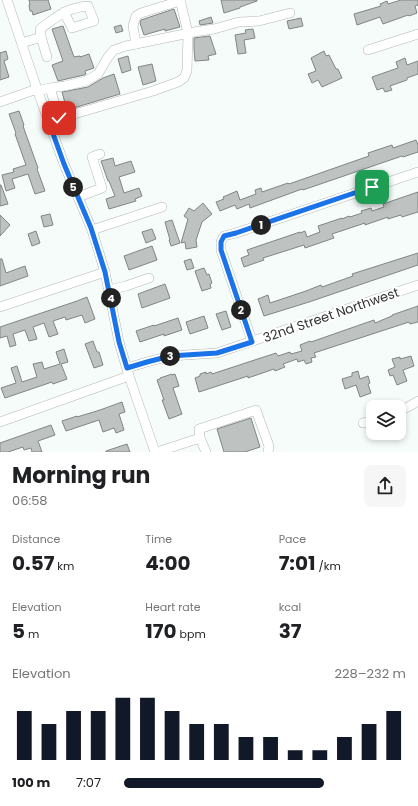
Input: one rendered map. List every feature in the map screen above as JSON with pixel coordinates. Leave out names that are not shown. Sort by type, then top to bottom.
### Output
[{"type":"street","points":[[7,0],[37,90],[64,164],[92,230],[105,272],[119,342],[156,452],[200,438]]},
{"type":"street","points":[[48,120],[153,91],[178,82],[184,78],[187,71],[188,33],[182,1],[141,13],[136,16],[133,26],[136,44]]},
{"type":"street","points":[[47,56],[40,29],[64,12]]},
{"type":"street","points":[[0,102],[37,90],[86,81],[98,74],[114,50],[126,46],[214,29],[239,22],[259,21],[290,13]]},
{"type":"street","points":[[368,50],[418,34]]},
{"type":"street","points":[[22,43],[41,37]]},
{"type":"street","points":[[50,88],[59,118]]},
{"type":"street","points":[[78,197],[102,188],[92,157],[100,154]]},
{"type":"street","points":[[252,342],[221,250],[221,242],[224,236],[243,231],[418,172]]},
{"type":"street","points":[[92,230],[162,207]]},
{"type":"street","points":[[0,307],[105,272]]},
{"type":"street","points":[[109,290],[149,278]]},
{"type":"street","name":"32nd Street Northwest","points":[[0,422],[128,372],[147,362],[170,356],[217,353],[418,285]]},
{"type":"street","points":[[406,408],[418,401]]},
{"type":"street","points":[[206,452],[200,438],[199,429],[256,410],[269,446],[268,452]]},
{"type":"building","points":[[29,0],[48,0],[51,9],[33,15],[32,11],[30,11]]},
{"type":"building","points":[[221,0],[257,0],[257,1],[224,13]]},
{"type":"building","points":[[401,0],[418,0],[418,5],[415,6],[417,13],[383,24],[380,17],[357,25],[354,14],[381,6],[380,4],[387,1],[388,4]]},
{"type":"building","points":[[174,9],[180,27],[165,31],[165,29],[144,35],[140,23],[141,20]]},
{"type":"building","points":[[211,17],[213,23],[200,25],[199,21]]},
{"type":"building","points":[[301,18],[303,26],[289,29],[287,21]]},
{"type":"building","points":[[121,25],[123,31],[116,33],[114,27]]},
{"type":"building","points":[[63,26],[74,57],[89,54],[94,68],[85,71],[86,74],[84,75],[58,81],[52,65],[63,61],[52,29]]},
{"type":"building","points":[[253,29],[255,38],[244,40],[246,53],[238,54],[235,35],[246,33],[245,30]]},
{"type":"building","points":[[210,36],[216,54],[208,56],[209,60],[195,61],[194,38]]},
{"type":"building","points":[[6,51],[8,59],[4,61],[9,77],[0,80],[0,53]]},
{"type":"building","points":[[324,51],[326,56],[329,55],[342,78],[322,87],[318,80],[312,83],[308,74],[316,71],[311,58]]},
{"type":"building","points":[[128,56],[131,70],[122,73],[118,59]]},
{"type":"building","points":[[405,58],[407,65],[418,61],[418,74],[390,86],[392,90],[385,92],[383,88],[377,90],[372,77],[398,68],[396,62]]},
{"type":"building","points":[[152,64],[156,81],[143,85],[138,67]]},
{"type":"building","points":[[114,74],[120,94],[67,110],[62,92],[88,87],[103,78]]},
{"type":"building","points":[[19,111],[45,191],[35,194],[28,174],[12,179],[15,188],[6,191],[2,175],[14,172],[13,169],[26,165],[9,114]]},
{"type":"building","points":[[416,140],[418,152],[403,157],[402,156],[303,190],[302,189],[250,208],[249,204],[237,209],[235,205],[220,211],[216,202],[237,191],[240,200],[256,194],[255,190],[261,188],[262,192],[288,183],[289,184],[369,156],[368,153],[392,145],[393,148]]},
{"type":"building","points":[[113,158],[115,166],[131,161],[135,172],[119,177],[124,193],[139,188],[142,196],[135,199],[136,201],[109,209],[106,199],[115,196],[101,161]]},
{"type":"building","points":[[0,185],[8,204],[0,206]]},
{"type":"building","points":[[418,192],[418,212],[402,217],[401,215],[388,219],[388,217],[365,225],[365,223],[332,234],[334,238],[305,248],[304,245],[263,258],[264,260],[244,267],[241,258],[249,255],[247,250],[300,232],[305,231],[307,237],[320,232],[318,226],[362,213],[361,211],[371,208],[372,211],[384,207],[383,204]]},
{"type":"building","points":[[203,203],[212,214],[202,222],[196,240],[197,247],[186,249],[185,242],[181,243],[188,219],[184,216],[189,208],[194,211]]},
{"type":"building","points":[[50,214],[53,225],[44,227],[41,216]]},
{"type":"building","points":[[0,215],[10,225],[0,236]]},
{"type":"building","points":[[172,220],[180,243],[171,246],[165,222]]},
{"type":"building","points":[[152,229],[156,239],[146,243],[142,232]]},
{"type":"building","points":[[36,231],[40,243],[32,246],[28,234]]},
{"type":"building","points":[[152,246],[157,260],[129,270],[124,256]]},
{"type":"building","points":[[418,253],[418,265],[264,316],[258,299],[268,295],[270,303],[321,285],[322,287],[353,276],[352,274]]},
{"type":"building","points":[[0,259],[2,259],[6,273],[25,266],[28,276],[0,286]]},
{"type":"building","points":[[191,259],[194,268],[187,270],[184,261]]},
{"type":"building","points":[[204,268],[207,275],[209,274],[212,283],[210,284],[211,288],[202,291],[195,271]]},
{"type":"building","points":[[165,284],[170,298],[142,308],[138,294]]},
{"type":"building","points":[[87,297],[95,319],[85,323],[82,315],[66,320],[65,317],[53,321],[58,334],[49,337],[44,323],[33,327],[37,339],[29,341],[25,330],[13,334],[16,345],[10,347],[7,336],[0,338],[0,327]]},
{"type":"building","points":[[418,306],[418,322],[410,324],[409,322],[314,353],[316,357],[311,358],[312,362],[306,364],[304,360],[298,362],[297,359],[283,364],[285,367],[275,371],[274,369],[248,378],[248,376],[199,392],[195,378],[200,376],[200,374],[211,372],[212,374],[276,353],[278,356],[290,352],[291,354],[302,351],[300,345],[310,341],[311,342],[374,320],[375,323]]},
{"type":"building","points":[[226,311],[231,327],[222,330],[216,314]]},
{"type":"building","points":[[204,316],[208,328],[190,334],[186,322]]},
{"type":"building","points":[[178,318],[182,330],[140,342],[136,331]]},
{"type":"building","points":[[93,341],[97,352],[99,352],[103,365],[94,368],[85,344]]},
{"type":"building","points":[[64,349],[68,362],[61,364],[67,379],[53,384],[52,382],[5,398],[1,388],[16,383],[11,368],[17,366],[22,382],[37,377],[33,364],[42,362],[44,369],[60,364],[56,352]]},
{"type":"building","points":[[411,356],[414,366],[403,370],[407,381],[397,385],[393,375],[390,376],[388,370],[395,367],[392,359],[400,357],[400,359]]},
{"type":"building","points":[[358,371],[360,379],[368,376],[370,383],[368,384],[371,393],[360,397],[356,385],[345,389],[342,379],[352,376],[352,373]]},
{"type":"building","points":[[175,374],[179,386],[173,388],[182,414],[169,419],[157,380]]},
{"type":"building","points":[[122,402],[125,412],[119,414],[124,430],[116,433],[114,428],[103,432],[99,420],[66,431],[62,421]]},
{"type":"building","points":[[251,418],[260,447],[245,452],[224,452],[217,429]]},
{"type":"building","points":[[51,425],[55,435],[38,441],[42,452],[32,452],[31,448],[24,450],[23,447],[8,452],[0,452],[0,443]]},
{"type":"building","points":[[127,444],[130,452],[106,452],[106,451]]},
{"type":"route","points":[[59,118],[48,120],[64,164],[91,228],[105,272],[119,342],[127,368],[170,356],[217,353],[252,342],[221,250],[221,242],[224,236],[372,187]]}]
